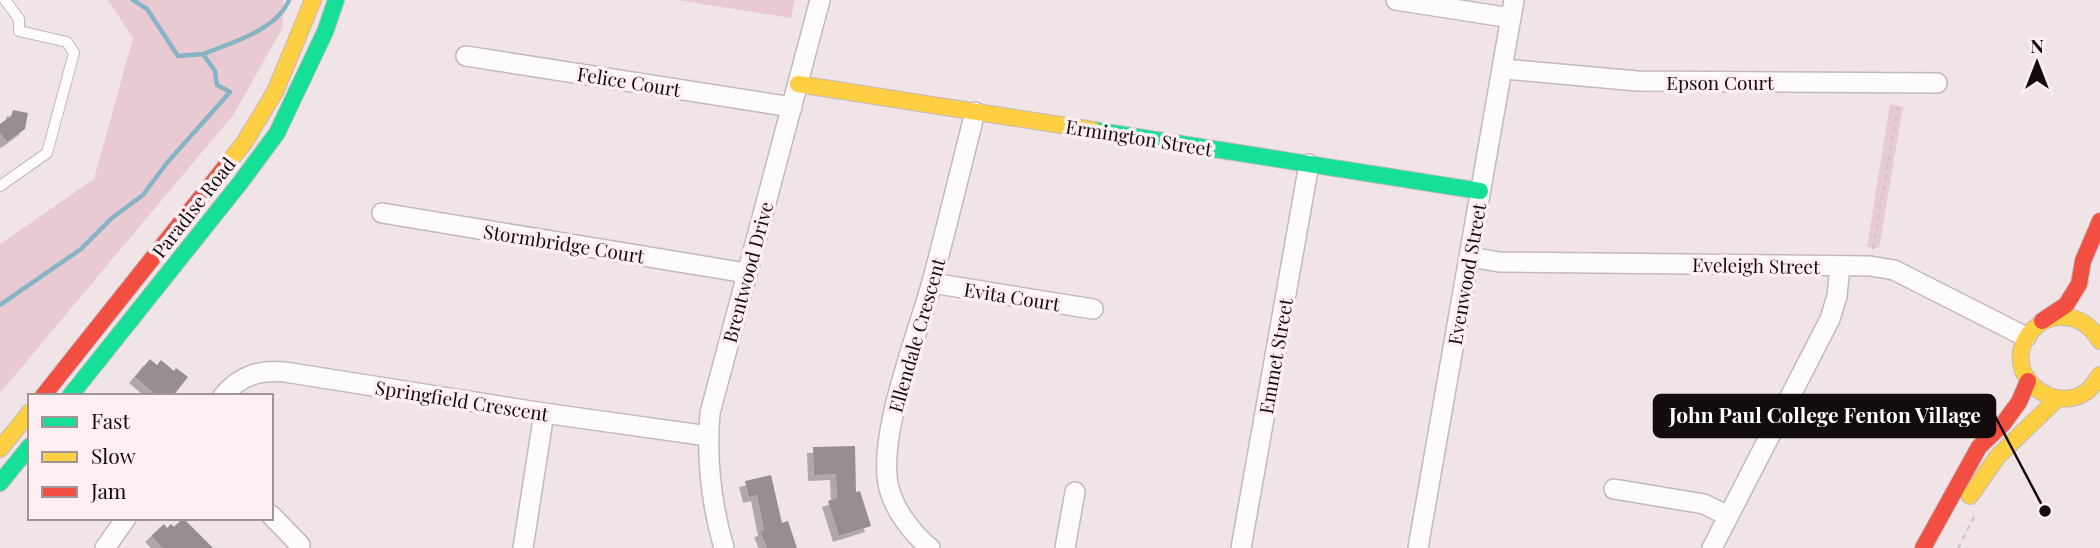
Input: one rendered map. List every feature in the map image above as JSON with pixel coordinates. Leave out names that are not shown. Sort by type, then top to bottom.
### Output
[{"type":"street","name":"Paradise Road","points":[[45,394],[244,143],[275,92],[313,0]]},
{"type":"street","name":"Paradise Road","points":[[72,394],[277,133],[325,32],[336,0]]},
{"type":"street","name":"Brentwood Drive","points":[[724,548],[714,513],[709,480],[708,436],[716,389],[820,0]]},
{"type":"street","points":[[1396,0],[1513,9]]},
{"type":"street","name":"Evenwood Street","points":[[1418,548],[1513,9]]},
{"type":"street","name":"Felice Court","points":[[466,56],[792,107]]},
{"type":"street","name":"Epson Court","points":[[1504,69],[1637,81],[1937,83]]},
{"type":"street","name":"Ermington Street","points":[[798,84],[1480,191]]},
{"type":"street","name":"Ellendale Crescent","points":[[930,548],[918,538],[900,514],[888,487],[887,456],[891,425],[932,283],[975,112]]},
{"type":"street","name":"Emmet Street","points":[[1241,548],[1309,164]]},
{"type":"street","name":"Stormbridge Court","points":[[383,213],[746,273]]},
{"type":"street","points":[[2099,380],[2079,396],[2057,399],[2036,390],[2028,381],[2021,359],[2032,331],[2066,305],[2079,284],[2083,261],[2100,221]]},
{"type":"street","name":"Eveleigh Street","points":[[1470,257],[1499,262],[1870,266],[1894,270],[2032,331]]},
{"type":"street","points":[[1712,548],[1830,319],[1837,296],[1840,266]]},
{"type":"street","name":"Evita Court","points":[[932,283],[1093,309]]},
{"type":"street","points":[[2032,331],[2049,318],[2062,316],[2075,318],[2086,324],[2100,341]]},
{"type":"street","name":"Springfield Crescent","points":[[225,394],[241,379],[264,370],[708,436]]},
{"type":"street","points":[[1923,548],[1979,447],[2003,425],[2019,402],[2028,381]]},
{"type":"street","points":[[1961,514],[1979,479],[2003,447],[2057,399]]},
{"type":"street","points":[[523,548],[544,413]]},
{"type":"street","points":[[0,449],[28,414]]},
{"type":"street","points":[[0,483],[28,448]]},
{"type":"street","points":[[1614,489],[1704,504],[1728,516]]},
{"type":"street","points":[[1065,548],[1075,492]]},
{"type":"street","points":[[273,517],[300,545]]},
{"type":"street","points":[[105,548],[125,520]]},
{"type":"lane","points":[[0,186],[47,153],[74,53],[67,41],[19,31],[19,19],[5,0]]},
{"type":"path","points":[[1870,266],[1896,112],[1905,82]]},
{"type":"shaded area","points":[[108,0],[283,0],[283,27],[234,114],[0,393],[0,244],[94,179],[133,38]]},
{"type":"shaded area","points":[[677,0],[795,0],[791,18]]},
{"type":"shaded area","points":[[1890,104],[1903,107],[1879,248],[1867,247]]},
{"type":"building","points":[[13,110],[28,113],[25,129],[7,142],[0,133],[0,124],[11,116]]},
{"type":"building","points":[[150,359],[157,365],[161,360],[174,371],[176,368],[188,377],[175,394],[155,394],[135,377]]},
{"type":"building","points":[[855,446],[856,492],[860,491],[871,526],[839,536],[828,501],[837,498],[836,474],[814,475],[813,447]]},
{"type":"building","points":[[771,475],[782,523],[788,521],[797,548],[767,548],[760,531],[764,530],[757,495],[749,497],[745,481]]},
{"type":"building","points":[[181,520],[185,520],[213,548],[163,548],[151,536],[164,524],[167,528],[171,524],[174,527]]},
{"type":"waterway","points":[[0,305],[81,249],[112,218],[143,195],[166,164],[230,92],[217,85],[215,71],[203,54],[178,56],[147,9],[133,0]]},
{"type":"waterway","points":[[203,54],[264,27],[274,20],[289,0]]},
{"type":"traffic: fast","points":[[72,394],[277,133],[325,32],[336,0]]},
{"type":"traffic: fast","points":[[1093,130],[1480,191]]},
{"type":"traffic: fast","points":[[0,483],[28,448]]},
{"type":"traffic: slow","points":[[225,167],[244,143],[275,92],[313,0]]},
{"type":"traffic: slow","points":[[798,84],[1093,130]]},
{"type":"traffic: slow","points":[[2100,341],[2078,320],[2060,317],[2042,322],[2035,328],[2028,335],[2021,352],[2023,371],[2028,379],[2034,387],[2050,396],[2077,396],[2086,392],[2100,375]]},
{"type":"traffic: slow","points":[[1970,496],[1998,456],[2057,399]]},
{"type":"traffic: slow","points":[[0,449],[28,414]]},
{"type":"traffic: jam","points":[[45,394],[225,167]]},
{"type":"traffic: jam","points":[[2042,321],[2066,305],[2079,284],[2083,261],[2100,221]]},
{"type":"traffic: jam","points":[[1923,548],[1979,447],[2003,424],[2019,402],[2028,381]]},
{"type":"place","name":"John Paul College Fenton Village","points":[[2045,511]]}]
